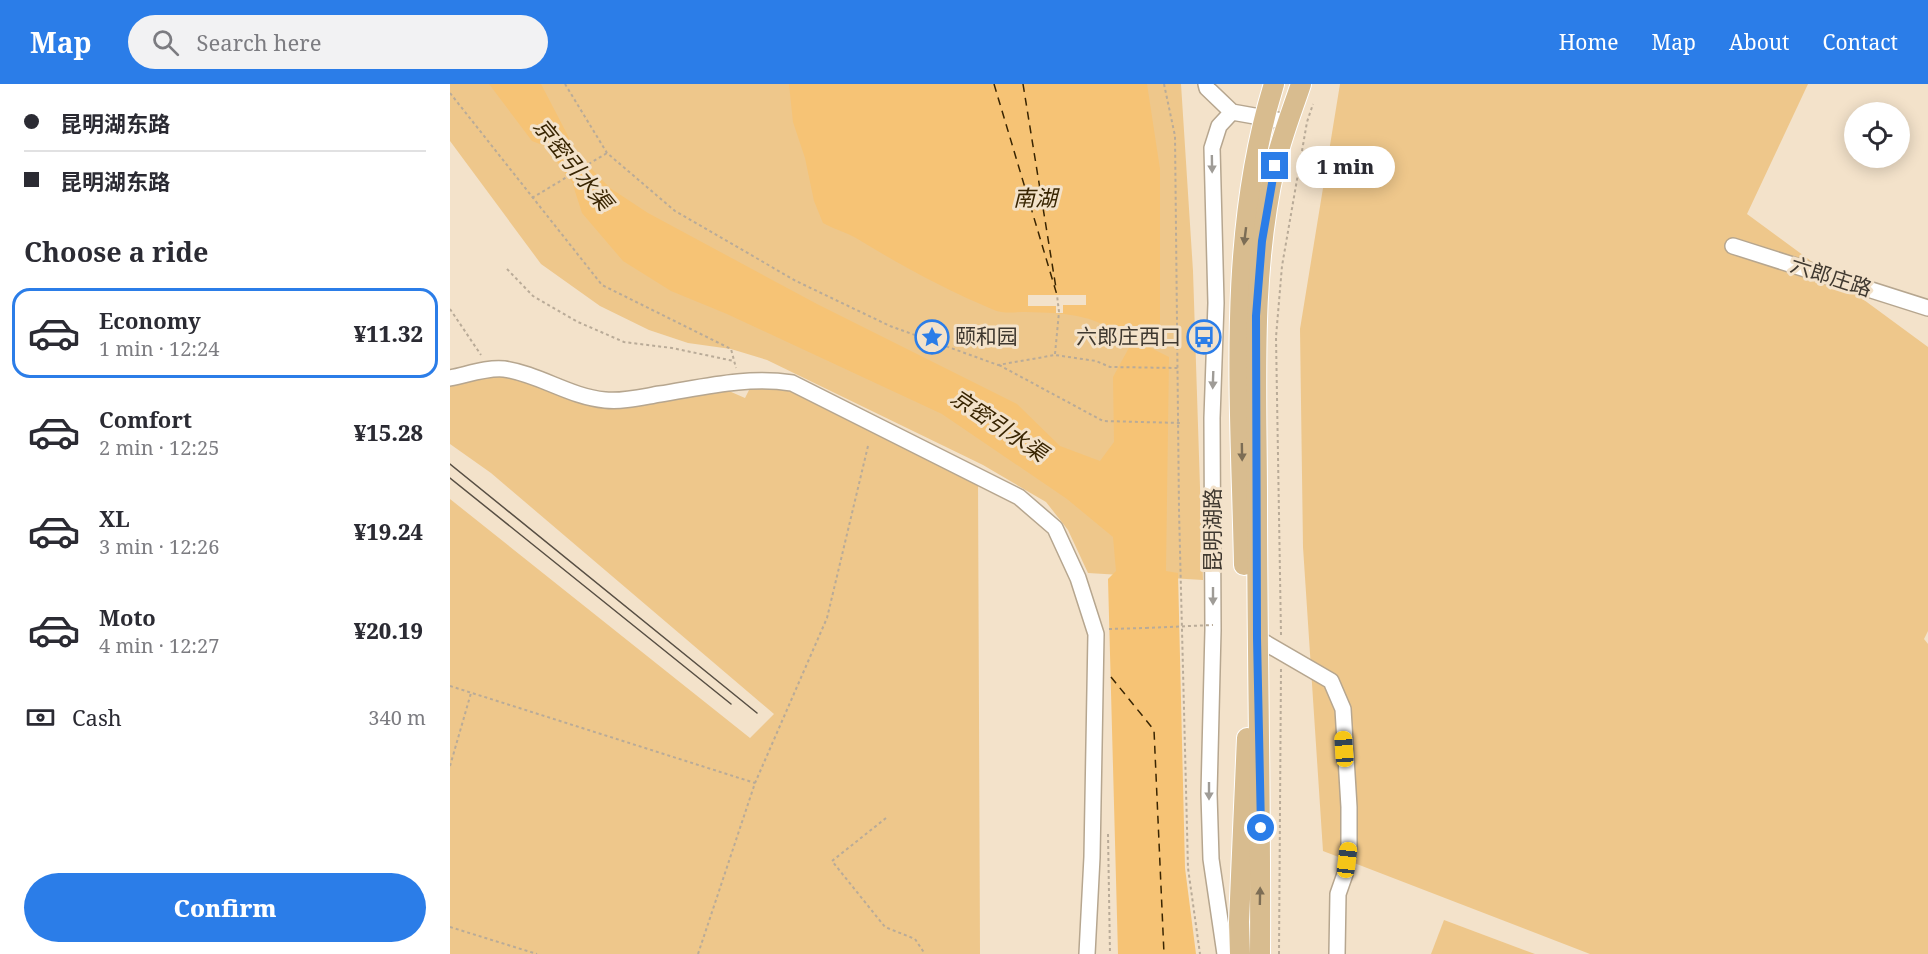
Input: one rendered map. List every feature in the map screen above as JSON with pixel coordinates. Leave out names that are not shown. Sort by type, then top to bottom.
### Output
[{"type":"main road","points":[[1240,954],[1239,922],[1247,758],[1240,314],[1244,238],[1264,116],[1274,84]]},
{"type":"main road","points":[[1260,954],[1261,807],[1257,638],[1256,316],[1262,241],[1275,166],[1288,122],[1308,91]]},
{"type":"street","points":[[1206,84],[1207,88],[1232,112],[1288,122]]},
{"type":"street","name":"昆明湖路","points":[[1225,954],[1210,849],[1209,794],[1213,625],[1212,418],[1216,303],[1212,148],[1219,126],[1232,112]]},
{"type":"street","name":"六郎庄路","points":[[1733,246],[1928,308]]},
{"type":"street","points":[[450,378],[502,368],[605,400],[632,399],[739,381],[769,379],[792,383],[1019,497],[1055,528],[1078,578],[1094,629],[1092,857],[1087,954]]},
{"type":"street","points":[[1257,638],[1281,650],[1321,678],[1330,681],[1343,709],[1349,846],[1346,874],[1338,894],[1337,954]]},
{"type":"path","points":[[565,84],[607,153],[675,210],[796,281],[890,326],[998,365],[1102,422],[1180,423]]},
{"type":"path","points":[[1164,84],[1175,136],[1180,423],[1179,511],[1188,868],[1200,954]]},
{"type":"path","points":[[1279,954],[1281,650],[1276,338],[1282,266],[1307,122],[1308,91]]},
{"type":"path","points":[[450,93],[602,285],[731,349],[739,381]]},
{"type":"path","points":[[532,198],[607,153]]},
{"type":"path","points":[[507,269],[533,296],[578,322],[624,342],[672,348],[734,361]]},
{"type":"path","points":[[1055,355],[1059,312],[1057,295]]},
{"type":"path","points":[[450,309],[491,370]]},
{"type":"path","points":[[998,365],[1055,355],[1096,361],[1110,367],[1171,370],[1179,368]]},
{"type":"path","points":[[698,954],[755,783],[827,618],[868,446]]},
{"type":"path","points":[[1094,629],[1213,625]]},
{"type":"path","points":[[450,686],[755,783]]},
{"type":"path","points":[[450,766],[471,693]]},
{"type":"path","points":[[886,818],[832,861],[885,927],[915,939],[925,954]]},
{"type":"path","points":[[450,927],[537,954]]},
{"type":"shaded area","name":"颐和园","points":[[450,84],[1181,84],[1193,271],[1203,580],[1088,573],[1068,530],[1046,502],[983,465],[767,360],[731,349],[688,343],[649,330],[600,306],[541,264],[450,141]]},
{"type":"shaded area","points":[[1340,84],[1808,84],[1747,214],[1928,347],[1928,631],[1924,639],[1928,644],[1928,954],[1590,954],[1323,851],[1303,547],[1300,329]]},
{"type":"shaded area","points":[[509,373],[595,407],[722,388],[745,398],[750,388],[795,387],[978,479],[980,954],[450,954],[450,499],[750,738],[774,714],[491,473],[450,444],[450,385]]},
{"type":"shaded area","points":[[1444,920],[1535,954],[1431,954]]},
{"type":"water","points":[[489,84],[541,84],[578,155],[610,188],[648,213],[817,304],[1017,404],[1060,446],[1100,461],[1114,442],[1113,377],[1131,344],[1107,326],[1082,317],[1056,313],[994,310],[941,286],[852,236],[823,223],[814,201],[805,158],[793,122],[789,84],[1147,84],[1160,169],[1160,338],[1145,345],[1169,357],[1166,571],[1178,573],[1185,868],[1196,954],[1118,954],[1108,579],[1116,571],[1113,537],[1067,499],[942,414],[727,314],[671,291],[623,261],[582,213],[572,182],[545,146],[532,141]]},
{"type":"pier","points":[[1028,295],[1086,295],[1086,305],[1063,305],[1063,313],[1056,313],[1056,306],[1028,306]]},
{"type":"ferry route","points":[[994,84],[1057,295]]},
{"type":"ferry route","points":[[1023,84],[1056,288]]},
{"type":"ferry route","points":[[1111,677],[1154,730],[1164,954]]},
{"type":"tram line","points":[[450,464],[757,713]]},
{"type":"tram line","points":[[450,478],[731,704]]},
{"type":"place","name":"颐和园","points":[[932,337]]},
{"type":"place","name":"六郎庄西口","points":[[1204,337]]},
{"type":"route","points":[[1261,828],[1257,638],[1256,316],[1262,241],[1275,166]]},
{"type":"water label","name":"京密引水渠","points":[[573,164]]},
{"type":"water label","name":"南湖","points":[[1035,198]]},
{"type":"water label","name":"京密引水渠","points":[[999,425]]}]
